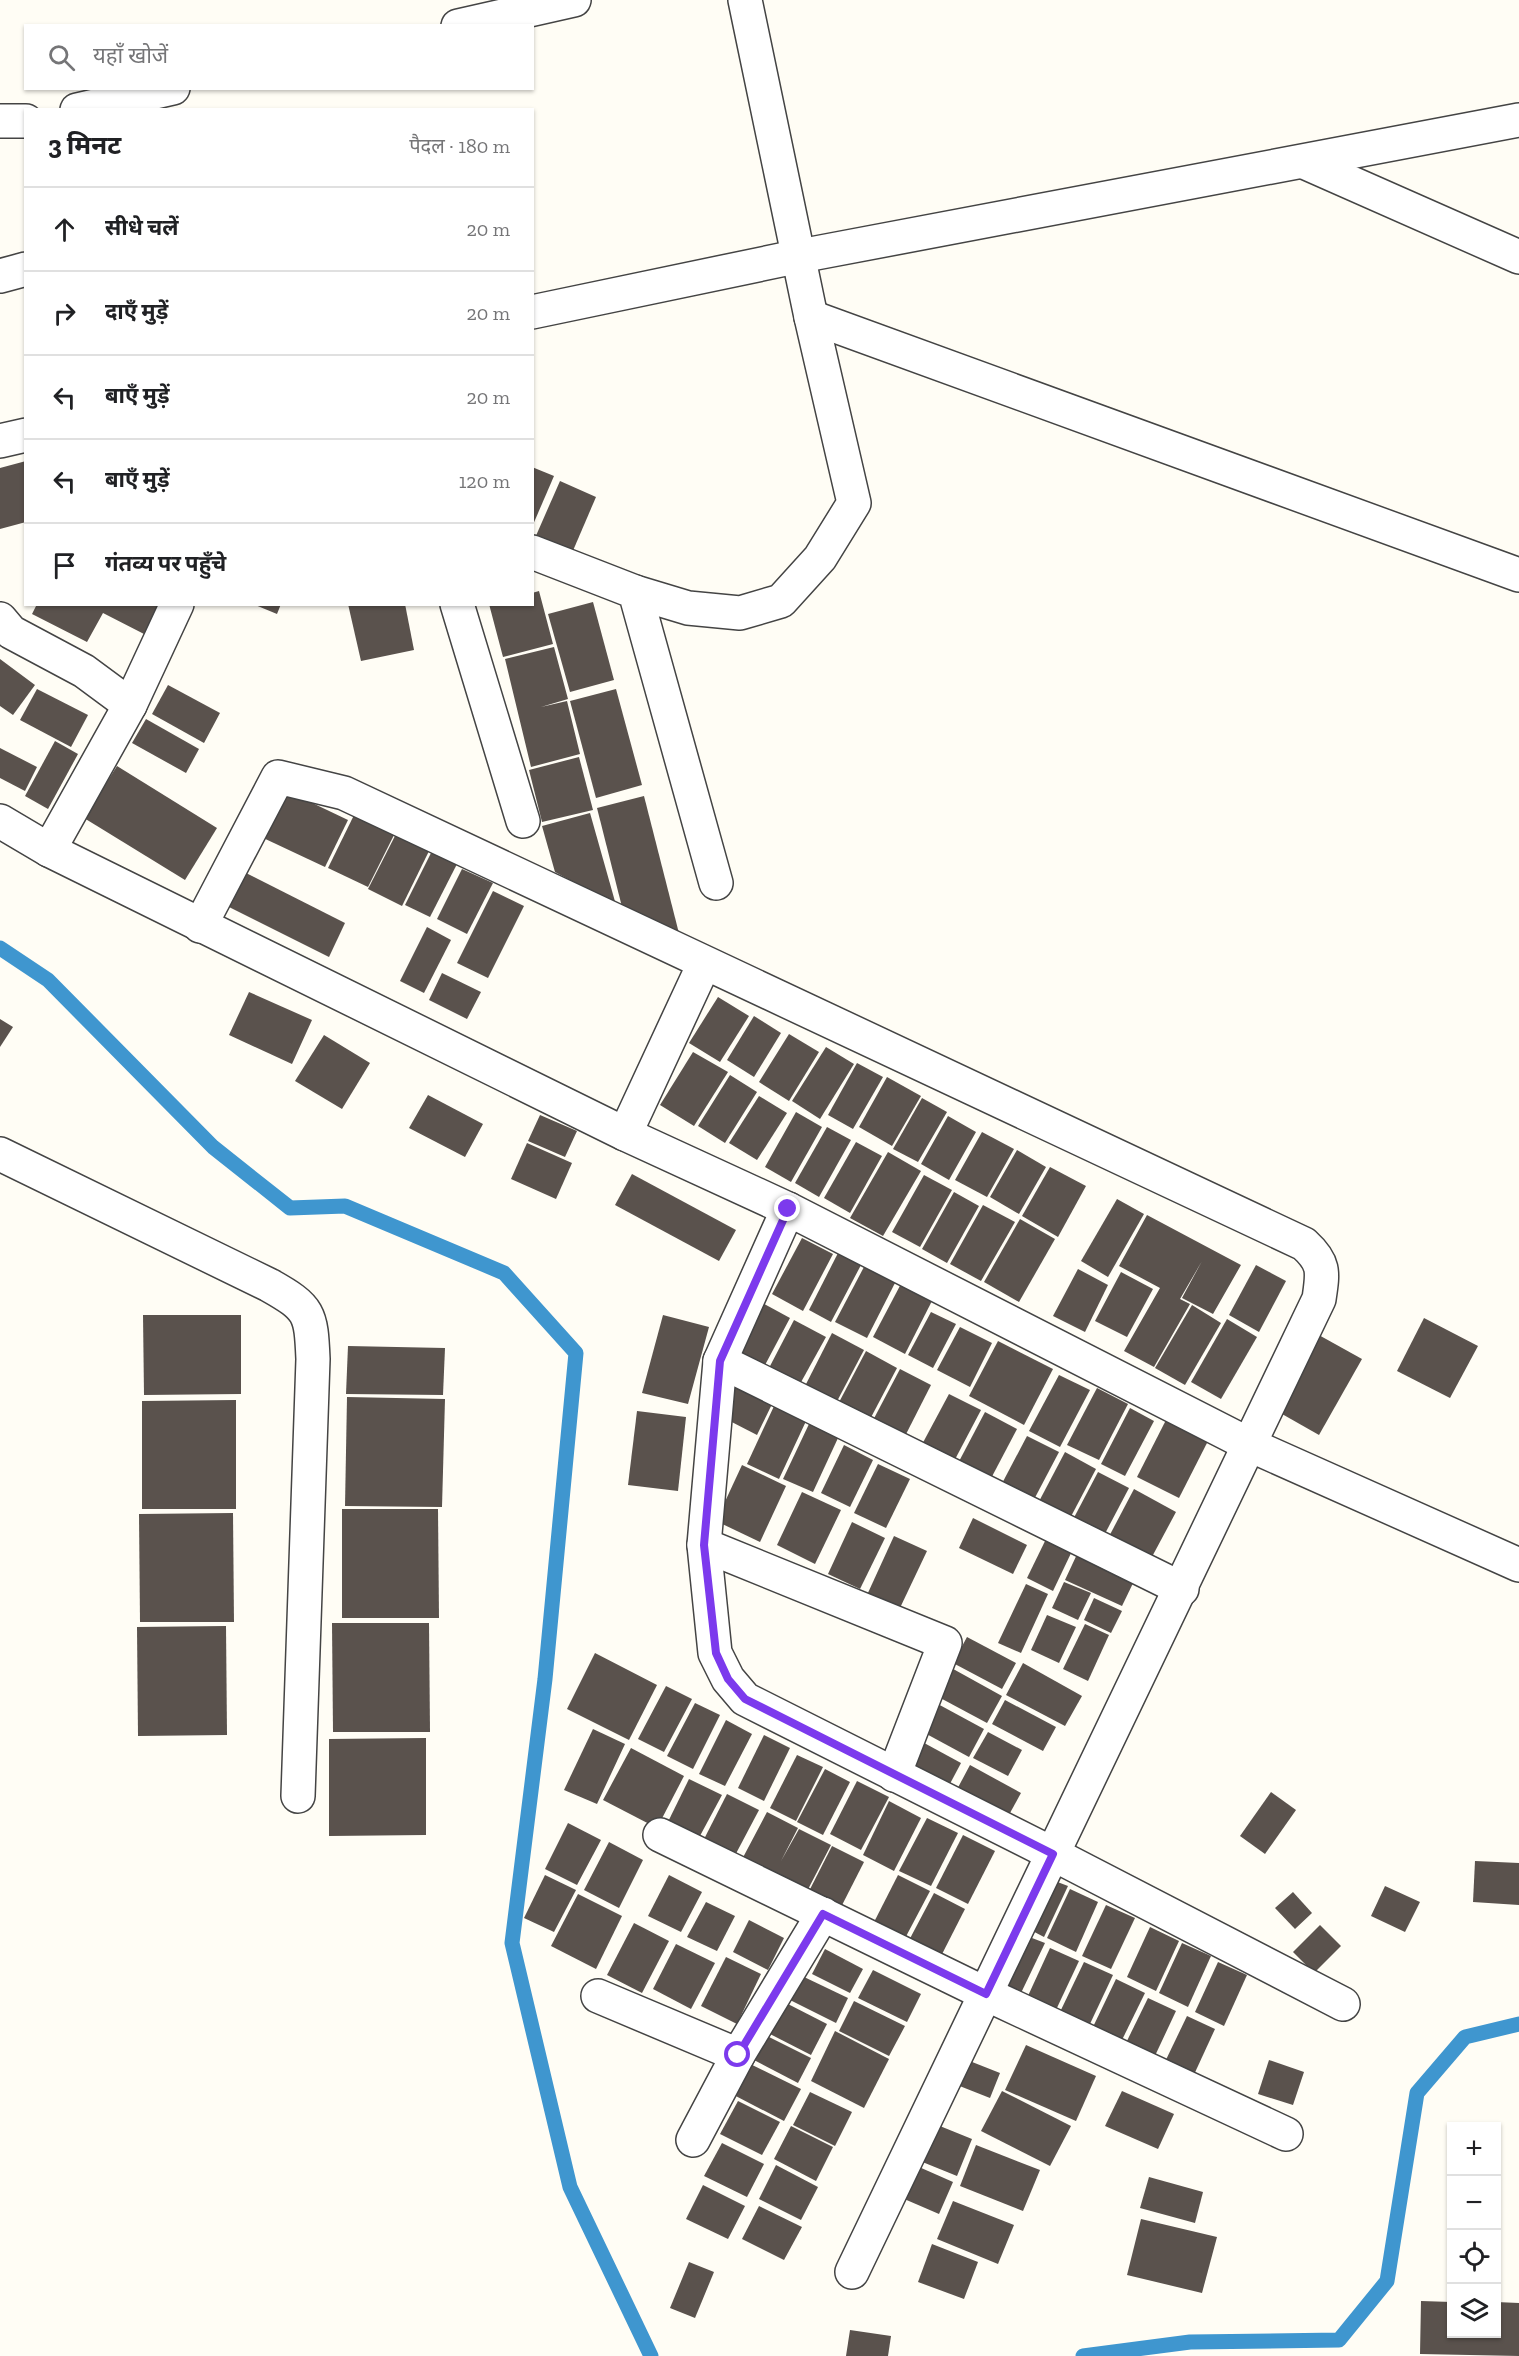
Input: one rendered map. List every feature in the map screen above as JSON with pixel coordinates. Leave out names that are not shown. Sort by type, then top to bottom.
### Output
[{"type":"street","points":[[467,24],[574,0]]},
{"type":"street","points":[[534,553],[634,592],[688,608],[740,613],[781,601],[820,558],[854,503],[811,317],[745,0]]},
{"type":"street","points":[[86,108],[164,90]]},
{"type":"street","points":[[534,312],[800,256],[1519,120]]},
{"type":"street","points":[[0,121],[24,121]]},
{"type":"street","points":[[1304,162],[1519,257]]},
{"type":"street","points":[[0,276],[24,270]]},
{"type":"street","points":[[811,317],[1519,575]]},
{"type":"street","points":[[0,441],[24,435]]},
{"type":"street","points":[[634,592],[716,884]]},
{"type":"street","points":[[49,850],[130,705],[176,606]]},
{"type":"street","points":[[458,606],[523,821]]},
{"type":"street","points":[[0,619],[11,632],[84,671],[130,705]]},
{"type":"street","points":[[200,926],[278,777],[344,793],[1304,1244],[1317,1257],[1323,1274],[1319,1299],[1182,1589],[852,2272]]},
{"type":"street","points":[[0,821],[49,850],[200,926],[625,1134],[788,1209],[1250,1446],[1519,1565]]},
{"type":"street","points":[[625,1134],[704,964]]},
{"type":"street","points":[[0,1154],[269,1285],[296,1300],[312,1323],[313,1359],[298,1796]]},
{"type":"street","points":[[788,1209],[720,1361],[704,1545],[716,1653],[728,1679],[745,1699],[1053,1854],[1343,2004]]},
{"type":"street","points":[[720,1361],[1182,1589]]},
{"type":"street","points":[[704,1545],[945,1643],[894,1775]]},
{"type":"street","points":[[660,1835],[986,1994],[1286,2134]]},
{"type":"street","points":[[693,2140],[738,2055],[823,1914]]},
{"type":"street","points":[[598,1996],[738,2055]]},
{"type":"building","points":[[24,462],[24,523],[0,529],[0,468]]},
{"type":"building","points":[[534,468],[554,476],[534,522]]},
{"type":"building","points":[[560,481],[596,497],[572,553],[535,538]]},
{"type":"building","points":[[539,591],[553,644],[503,657],[490,606],[534,606],[534,592]]},
{"type":"building","points":[[593,602],[614,680],[570,692],[548,614]]},
{"type":"building","points":[[36,606],[159,606],[144,634],[103,613],[87,642],[32,614]]},
{"type":"building","points":[[258,606],[280,606],[277,614]]},
{"type":"building","points":[[348,606],[405,606],[414,650],[361,661]]},
{"type":"building","points":[[554,647],[568,699],[541,707],[567,701],[580,754],[531,767],[505,659]]},
{"type":"building","points":[[0,659],[35,685],[13,715],[0,706]]},
{"type":"building","points":[[168,685],[220,713],[204,743],[152,714]]},
{"type":"building","points":[[37,689],[88,715],[71,747],[20,720]]},
{"type":"building","points":[[616,689],[642,785],[596,798],[570,701]]},
{"type":"building","points":[[146,719],[199,749],[186,773],[132,743]]},
{"type":"building","points":[[55,741],[78,754],[48,809],[25,796]]},
{"type":"building","points":[[0,748],[37,767],[25,791],[0,778]]},
{"type":"building","points":[[579,757],[593,810],[542,822],[529,770]]},
{"type":"building","points":[[117,766],[217,828],[185,880],[84,818]]},
{"type":"building","points":[[283,789],[348,820],[325,867],[259,836]]},
{"type":"building","points":[[644,796],[683,949],[622,907],[597,808]]},
{"type":"building","points":[[356,811],[396,831],[368,887],[328,868]]},
{"type":"building","points":[[590,813],[616,905],[555,872],[542,826]]},
{"type":"building","points":[[397,832],[430,849],[402,906],[368,889]]},
{"type":"building","points":[[432,851],[457,864],[430,917],[405,905]]},
{"type":"building","points":[[462,869],[493,883],[467,934],[437,919]]},
{"type":"building","points":[[244,872],[345,923],[329,957],[227,906]]},
{"type":"building","points":[[493,891],[524,906],[488,978],[457,963]]},
{"type":"building","points":[[427,927],[451,940],[424,993],[400,981]]},
{"type":"building","points":[[442,973],[481,992],[467,1019],[429,1000]]},
{"type":"building","points":[[249,992],[312,1020],[292,1064],[229,1035]]},
{"type":"building","points":[[718,997],[749,1016],[720,1062],[689,1043]]},
{"type":"building","points":[[754,1016],[781,1033],[754,1077],[727,1060]]},
{"type":"building","points":[[0,1019],[13,1027],[0,1047]]},
{"type":"building","points":[[789,1034],[819,1052],[789,1101],[759,1082]]},
{"type":"building","points":[[324,1035],[370,1063],[342,1109],[295,1081]]},
{"type":"building","points":[[826,1047],[854,1064],[820,1119],[792,1101]]},
{"type":"building","points":[[693,1052],[728,1072],[694,1126],[660,1105]]},
{"type":"building","points":[[857,1063],[883,1077],[853,1129],[828,1115]]},
{"type":"building","points":[[730,1075],[757,1092],[725,1143],[698,1126]]},
{"type":"building","points":[[887,1077],[921,1096],[892,1146],[859,1127]]},
{"type":"building","points":[[428,1095],[483,1124],[465,1157],[409,1128]]},
{"type":"building","points":[[759,1096],[787,1113],[757,1160],[729,1143]]},
{"type":"building","points":[[922,1098],[947,1112],[918,1162],[893,1149]]},
{"type":"building","points":[[796,1112],[822,1127],[791,1182],[765,1167]]},
{"type":"building","points":[[540,1115],[577,1131],[565,1157],[528,1141]]},
{"type":"building","points":[[948,1116],[976,1132],[949,1180],[921,1164]]},
{"type":"building","points":[[827,1127],[851,1140],[819,1197],[795,1183]]},
{"type":"building","points":[[982,1132],[1014,1149],[987,1197],[955,1180]]},
{"type":"building","points":[[856,1142],[882,1156],[850,1213],[824,1198]]},
{"type":"building","points":[[527,1143],[572,1163],[556,1199],[511,1179]]},
{"type":"building","points":[[1017,1150],[1046,1167],[1019,1214],[990,1197]]},
{"type":"building","points":[[888,1152],[921,1171],[883,1236],[850,1218]]},
{"type":"building","points":[[1050,1167],[1086,1186],[1058,1237],[1022,1216]]},
{"type":"building","points":[[632,1174],[736,1230],[719,1261],[615,1205]]},
{"type":"building","points":[[924,1175],[952,1190],[920,1247],[892,1232]]},
{"type":"building","points":[[954,1192],[979,1206],[947,1263],[922,1249]]},
{"type":"building","points":[[1117,1199],[1144,1214],[1108,1277],[1081,1261]]},
{"type":"building","points":[[983,1205],[1015,1222],[981,1281],[950,1264]]},
{"type":"building","points":[[1147,1215],[1241,1265],[1213,1314],[1182,1298],[1202,1261],[1180,1299],[1190,1304],[1154,1367],[1124,1351],[1160,1288],[1119,1266]]},
{"type":"building","points":[[1020,1219],[1055,1239],[1019,1302],[984,1282]]},
{"type":"building","points":[[802,1238],[833,1254],[803,1311],[772,1294]]},
{"type":"building","points":[[838,1253],[861,1265],[831,1322],[809,1310]]},
{"type":"building","points":[[865,1265],[896,1281],[867,1338],[835,1322]]},
{"type":"building","points":[[1256,1265],[1286,1281],[1259,1332],[1229,1315]]},
{"type":"building","points":[[1078,1269],[1108,1285],[1085,1332],[1053,1316]]},
{"type":"building","points":[[1121,1272],[1153,1289],[1127,1337],[1095,1321]]},
{"type":"building","points":[[903,1280],[934,1297],[905,1354],[873,1337]]},
{"type":"building","points":[[759,1301],[790,1318],[765,1365],[734,1349]]},
{"type":"building","points":[[1192,1305],[1221,1323],[1185,1385],[1155,1368]]},
{"type":"building","points":[[931,1312],[956,1324],[933,1368],[908,1355]]},
{"type":"building","points":[[143,1315],[241,1315],[241,1394],[144,1395]]},
{"type":"building","points":[[663,1315],[709,1327],[688,1404],[642,1393]]},
{"type":"building","points":[[1424,1318],[1478,1346],[1450,1398],[1397,1371]]},
{"type":"building","points":[[1227,1319],[1257,1337],[1221,1399],[1191,1382]]},
{"type":"building","points":[[794,1320],[826,1337],[800,1384],[769,1368]]},
{"type":"building","points":[[960,1327],[992,1343],[970,1387],[937,1370]]},
{"type":"building","points":[[832,1333],[864,1350],[834,1407],[803,1390]]},
{"type":"building","points":[[1317,1334],[1362,1359],[1319,1435],[1275,1410]]},
{"type":"building","points":[[998,1341],[1053,1369],[1024,1425],[969,1396]]},
{"type":"building","points":[[348,1346],[445,1348],[443,1395],[346,1394]]},
{"type":"building","points":[[866,1351],[897,1368],[867,1425],[836,1408]]},
{"type":"building","points":[[900,1369],[931,1385],[902,1442],[870,1426]]},
{"type":"building","points":[[1059,1375],[1090,1390],[1060,1447],[1029,1431]]},
{"type":"building","points":[[734,1378],[775,1398],[757,1435],[722,1417]]},
{"type":"building","points":[[1097,1388],[1128,1404],[1099,1460],[1067,1445]]},
{"type":"building","points":[[949,1394],[981,1410],[951,1467],[919,1450]]},
{"type":"building","points":[[347,1397],[445,1399],[442,1507],[345,1506]]},
{"type":"building","points":[[236,1400],[236,1509],[142,1509],[142,1401]]},
{"type":"building","points":[[775,1404],[807,1419],[779,1479],[747,1464]]},
{"type":"building","points":[[1130,1408],[1154,1421],[1125,1476],[1101,1464]]},
{"type":"building","points":[[637,1411],[686,1417],[678,1491],[628,1485]]},
{"type":"building","points":[[985,1412],[1017,1429],[987,1486],[955,1469]]},
{"type":"building","points":[[1166,1420],[1208,1441],[1179,1498],[1137,1477]]},
{"type":"building","points":[[809,1424],[838,1438],[813,1492],[783,1479]]},
{"type":"building","points":[[1027,1436],[1059,1452],[1029,1509],[997,1493]]},
{"type":"building","points":[[844,1445],[873,1460],[850,1507],[821,1493]]},
{"type":"building","points":[[1065,1452],[1096,1469],[1066,1526],[1035,1509]]},
{"type":"building","points":[[878,1464],[910,1479],[886,1528],[854,1513]]},
{"type":"building","points":[[742,1465],[786,1486],[760,1542],[716,1521]]},
{"type":"building","points":[[1098,1472],[1129,1488],[1099,1545],[1068,1529]]},
{"type":"building","points":[[1134,1489],[1176,1512],[1146,1568],[1104,1546]]},
{"type":"building","points":[[802,1492],[841,1510],[815,1564],[777,1545]]},
{"type":"building","points":[[342,1509],[438,1509],[439,1618],[342,1618]]},
{"type":"building","points":[[233,1513],[234,1622],[140,1622],[139,1514]]},
{"type":"building","points":[[973,1518],[1027,1545],[1013,1574],[959,1548]]},
{"type":"building","points":[[852,1522],[885,1538],[860,1589],[828,1574]]},
{"type":"building","points":[[894,1536],[927,1551],[899,1610],[867,1595]]},
{"type":"building","points":[[1047,1537],[1073,1549],[1053,1591],[1027,1578]]},
{"type":"building","points":[[1079,1550],[1136,1577],[1122,1606],[1065,1580]]},
{"type":"building","points":[[1064,1582],[1091,1593],[1078,1620],[1052,1608]]},
{"type":"building","points":[[1026,1584],[1048,1594],[1021,1653],[998,1643]]},
{"type":"building","points":[[1094,1598],[1122,1611],[1111,1633],[1084,1620]]},
{"type":"building","points":[[1047,1615],[1076,1627],[1059,1663],[1031,1650]]},
{"type":"building","points":[[332,1623],[429,1623],[430,1732],[333,1732]]},
{"type":"building","points":[[1085,1624],[1109,1635],[1088,1681],[1063,1669]]},
{"type":"building","points":[[226,1626],[227,1735],[138,1736],[137,1627]]},
{"type":"building","points":[[967,1637],[1016,1663],[1002,1689],[953,1663]]},
{"type":"building","points":[[595,1653],[657,1685],[629,1740],[567,1709]]},
{"type":"building","points":[[1023,1663],[1082,1696],[1065,1726],[1006,1695]]},
{"type":"building","points":[[946,1665],[1002,1696],[987,1723],[931,1693]]},
{"type":"building","points":[[666,1686],[692,1699],[664,1752],[638,1739]]},
{"type":"building","points":[[1005,1700],[1056,1727],[1043,1751],[992,1724]]},
{"type":"building","points":[[695,1703],[720,1715],[693,1769],[667,1756]]},
{"type":"building","points":[[936,1703],[984,1729],[969,1757],[921,1731]]},
{"type":"building","points":[[726,1720],[752,1734],[725,1786],[699,1774]]},
{"type":"building","points":[[593,1729],[625,1744],[597,1804],[564,1790]]},
{"type":"building","points":[[988,1732],[1022,1750],[1008,1776],[973,1758]]},
{"type":"building","points":[[764,1735],[790,1748],[764,1801],[738,1788]]},
{"type":"building","points":[[426,1738],[426,1835],[329,1836],[329,1739]]},
{"type":"building","points":[[915,1738],[961,1763],[944,1795],[899,1770]]},
{"type":"building","points":[[631,1748],[684,1776],[657,1828],[603,1800]]},
{"type":"building","points":[[797,1755],[823,1767],[796,1821],[770,1808]]},
{"type":"building","points":[[970,1765],[1021,1793],[1005,1822],[954,1795]]},
{"type":"building","points":[[825,1769],[850,1782],[823,1835],[797,1822]]},
{"type":"building","points":[[689,1779],[722,1795],[694,1847],[663,1832]]},
{"type":"building","points":[[857,1781],[889,1797],[861,1850],[830,1834]]},
{"type":"building","points":[[1271,1792],[1296,1810],[1265,1854],[1240,1836]]},
{"type":"building","points":[[727,1794],[759,1810],[731,1863],[700,1847]]},
{"type":"building","points":[[889,1801],[921,1818],[894,1871],[863,1855]]},
{"type":"building","points":[[767,1812],[798,1828],[781,1861],[799,1829],[831,1845],[803,1899],[739,1865]]},
{"type":"building","points":[[927,1818],[958,1833],[931,1886],[899,1871]]},
{"type":"building","points":[[568,1823],[601,1840],[577,1885],[545,1869]]},
{"type":"building","points":[[963,1835],[995,1851],[968,1904],[936,1888]]},
{"type":"building","points":[[609,1842],[643,1860],[619,1908],[584,1890]]},
{"type":"building","points":[[832,1846],[864,1862],[837,1915],[805,1899]]},
{"type":"building","points":[[1475,1861],[1519,1863],[1519,1905],[1473,1902]]},
{"type":"building","points":[[545,1875],[576,1890],[554,1932],[524,1918]]},
{"type":"building","points":[[669,1875],[702,1892],[681,1932],[648,1916]]},
{"type":"building","points":[[898,1875],[930,1891],[902,1944],[871,1928]]},
{"type":"building","points":[[1047,1878],[1068,1886],[1044,1937],[1023,1926]]},
{"type":"building","points":[[1385,1886],[1420,1902],[1405,1932],[1371,1916]]},
{"type":"building","points":[[1070,1889],[1098,1902],[1076,1952],[1047,1938]]},
{"type":"building","points":[[1293,1892],[1312,1913],[1295,1929],[1275,1908]]},
{"type":"building","points":[[934,1893],[965,1909],[938,1962],[906,1946]]},
{"type":"building","points":[[578,1894],[622,1916],[596,1969],[551,1946]]},
{"type":"building","points":[[706,1902],[735,1916],[717,1951],[687,1937]]},
{"type":"building","points":[[1106,1905],[1135,1918],[1111,1969],[1082,1956]]},
{"type":"building","points":[[749,1920],[784,1938],[768,1970],[733,1952]]},
{"type":"building","points":[[634,1923],[669,1941],[642,1993],[607,1975]]},
{"type":"building","points":[[1320,1925],[1341,1946],[1314,1973],[1293,1952]]},
{"type":"building","points":[[1150,1927],[1179,1941],[1156,1991],[1127,1977]]},
{"type":"building","points":[[1019,1933],[1045,1943],[1021,1993],[996,1982]]},
{"type":"building","points":[[1182,1943],[1211,1956],[1188,2007],[1159,1993]]},
{"type":"building","points":[[676,1944],[715,1963],[691,2009],[653,1989]]},
{"type":"building","points":[[1050,1948],[1079,1961],[1055,2012],[1027,1998]]},
{"type":"building","points":[[825,1949],[863,1969],[850,1993],[812,1974]]},
{"type":"building","points":[[726,1957],[761,1974],[737,2024],[701,2006]]},
{"type":"building","points":[[1084,1962],[1113,1975],[1089,2026],[1060,2012]]},
{"type":"building","points":[[1218,1962],[1247,1975],[1224,2026],[1195,2012]]},
{"type":"building","points":[[873,1970],[921,1994],[907,2022],[858,1998]]},
{"type":"building","points":[[802,1976],[848,1998],[836,2023],[790,2000]]},
{"type":"building","points":[[1116,1979],[1145,1993],[1121,2042],[1092,2029]]},
{"type":"building","points":[[1148,1998],[1176,2011],[1153,2060],[1124,2047]]},
{"type":"building","points":[[854,2001],[905,2026],[889,2056],[839,2031]]},
{"type":"building","points":[[786,2003],[827,2024],[811,2055],[770,2034]]},
{"type":"building","points":[[1187,2016],[1215,2029],[1192,2079],[1163,2066]]},
{"type":"building","points":[[835,2031],[889,2059],[864,2108],[811,2081]]},
{"type":"building","points":[[767,2036],[811,2058],[798,2083],[754,2060]]},
{"type":"building","points":[[1026,2045],[1096,2076],[1076,2121],[1005,2090]]},
{"type":"building","points":[[962,2058],[1000,2073],[990,2098],[952,2083]]},
{"type":"building","points":[[1269,2060],[1304,2072],[1293,2105],[1258,2094]]},
{"type":"building","points":[[746,2062],[801,2089],[784,2121],[730,2093]]},
{"type":"building","points":[[1002,2091],[1071,2126],[1050,2166],[981,2131]]},
{"type":"building","points":[[1122,2091],[1174,2114],[1158,2149],[1105,2126]]},
{"type":"building","points":[[810,2092],[852,2112],[835,2146],[793,2125]]},
{"type":"building","points":[[738,2101],[780,2122],[762,2155],[720,2134]]},
{"type":"building","points":[[930,2122],[972,2139],[957,2176],[915,2159]]},
{"type":"building","points":[[791,2126],[833,2147],[816,2181],[774,2159]]},
{"type":"building","points":[[722,2143],[764,2164],[747,2197],[704,2176]]},
{"type":"building","points":[[976,2145],[1040,2170],[1023,2211],[960,2186]]},
{"type":"building","points":[[910,2163],[953,2182],[939,2214],[895,2195]]},
{"type":"building","points":[[776,2165],[818,2187],[801,2220],[759,2199]]},
{"type":"building","points":[[1149,2177],[1203,2192],[1195,2223],[1140,2208]]},
{"type":"building","points":[[703,2185],[745,2206],[728,2239],[686,2219]]},
{"type":"building","points":[[953,2201],[1014,2225],[998,2264],[937,2239]]},
{"type":"building","points":[[759,2206],[802,2227],[784,2260],[742,2239]]},
{"type":"building","points":[[1141,2219],[1217,2237],[1202,2293],[1127,2275]]},
{"type":"building","points":[[932,2244],[978,2262],[964,2299],[918,2282]]},
{"type":"building","points":[[689,2262],[714,2272],[695,2318],[670,2308]]},
{"type":"building","points":[[1421,2301],[1447,2302],[1447,2338],[1501,2338],[1501,2302],[1519,2303],[1519,2356],[1420,2354]]},
{"type":"building","points":[[850,2330],[891,2336],[888,2356],[846,2356]]},
{"type":"waterway","points":[[0,948],[48,980],[213,1147],[290,1208],[345,1206],[504,1273],[576,1353],[545,1679],[512,1943],[570,2187],[651,2356]]},
{"type":"waterway","points":[[1083,2356],[1190,2342],[1339,2340],[1387,2281],[1417,2093],[1465,2037],[1519,2024]]},
{"type":"route","points":[[738,2055],[823,1914],[986,1994],[1053,1854],[745,1699],[728,1679],[716,1653],[704,1545],[720,1361],[788,1209]]}]
